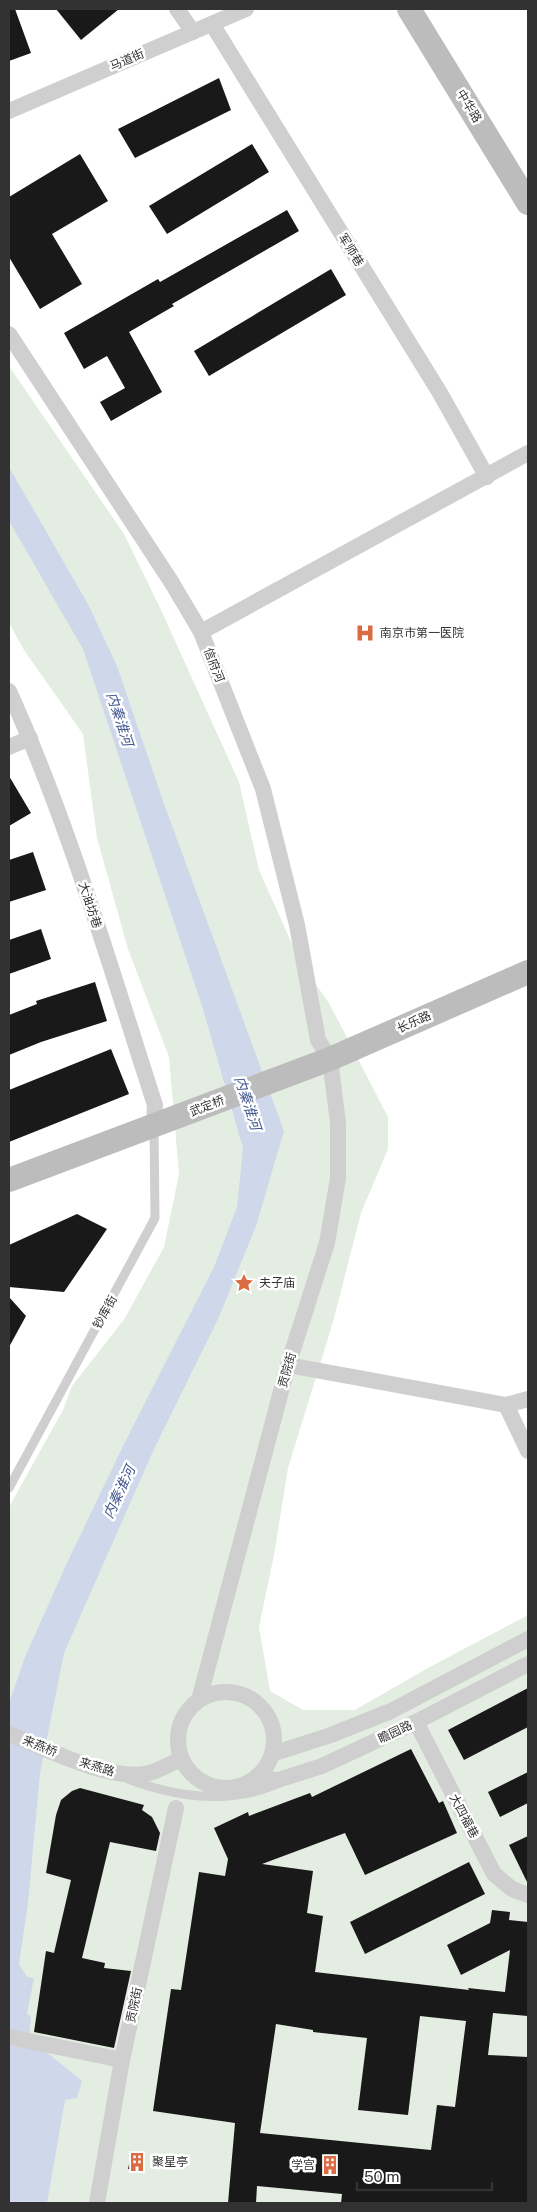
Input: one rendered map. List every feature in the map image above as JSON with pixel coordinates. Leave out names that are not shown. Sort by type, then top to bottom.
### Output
[{"type":"main road","name":"中华路","points":[[410,9],[528,203]]},
{"type":"main road","name":"长乐路","points":[[299,1071],[324,1049],[528,972]]},
{"type":"main road","name":"武定桥","points":[[162,1122],[299,1071]]},
{"type":"main road","points":[[9,1180],[162,1122]]},
{"type":"street","points":[[177,9],[193,32]]},
{"type":"street","name":"马道街","points":[[9,110],[246,9]]},
{"type":"street","name":"军师巷","points":[[212,24],[440,393],[487,477]]},
{"type":"street","name":"信府河","points":[[9,334],[172,583],[201,632],[262,789],[297,925],[324,1049]]},
{"type":"street","points":[[201,632],[528,453]]},
{"type":"street","name":"大油坊巷","points":[[9,691],[30,738],[87,895],[162,1122]]},
{"type":"street","points":[[9,748],[30,738]]},
{"type":"street","name":"贡院街","points":[[200,1700],[288,1365],[327,1243],[338,1178],[338,1123],[324,1049]]},
{"type":"street","points":[[288,1365],[506,1405],[528,1399]]},
{"type":"street","points":[[506,1405],[528,1451]]},
{"type":"street","name":"瞻园路","points":[[272,1754],[330,1735],[391,1711],[528,1639]]},
{"type":"street","name":"瞻园路","points":[[256,1778],[278,1780],[296,1776],[416,1722],[528,1664]]},
{"type":"street","points":[[231,1692],[248,1697],[261,1707],[270,1721],[274,1737],[272,1754],[266,1767],[256,1778],[243,1786],[228,1789],[214,1787],[200,1782],[189,1772],[181,1759],[178,1743],[180,1726],[187,1711],[200,1700],[215,1693],[231,1692]]},
{"type":"street","name":"大四福巷","points":[[416,1722],[494,1874],[512,1889],[528,1895]]},
{"type":"street","name":"来燕桥","points":[[9,1734],[71,1759]]},
{"type":"street","name":"来燕路","points":[[71,1759],[117,1774],[146,1774],[181,1759]]},
{"type":"street","name":"贡院街","points":[[98,2203],[122,2060],[176,1808]]},
{"type":"street","points":[[9,2037],[122,2060]]},
{"type":"lane","name":"钞库街","points":[[9,1488],[155,1218],[162,1122]]},
{"type":"lane","points":[[117,1774],[154,1789],[180,1794],[225,1798],[264,1790],[296,1776]]},
{"type":"shaded area","name":"夫子庙","points":[[9,366],[124,534],[162,612],[239,782],[259,870],[301,964],[329,1003],[388,1117],[388,1149],[361,1213],[333,1322],[288,1468],[274,1555],[259,1627],[270,1691],[303,1710],[355,1710],[428,1668],[528,1615],[528,2203],[9,2203],[9,1507],[63,1410],[72,1386],[125,1318],[164,1247],[179,1174],[169,1057],[128,949],[97,838],[83,734],[24,650],[9,623]]},
{"type":"water","name":"内秦淮河","points":[[9,467],[88,604],[117,666],[163,801],[284,1131],[256,1226],[219,1317],[154,1449],[64,1653],[40,1773],[28,1903],[19,1964],[27,1977],[34,1978],[27,2014],[31,2016],[29,2038],[82,2081],[77,2098],[65,2100],[47,2203],[9,2203],[9,1703],[25,1657],[67,1563],[123,1446],[214,1267],[237,1207],[243,1148],[202,1006],[83,649],[9,521]]},
{"type":"building","points":[[9,9],[15,9],[31,53],[9,61]]},
{"type":"building","points":[[56,9],[119,9],[81,40]]},
{"type":"building","points":[[219,78],[231,110],[135,158],[118,129]]},
{"type":"building","points":[[252,144],[269,172],[167,234],[149,206]]},
{"type":"building","points":[[80,154],[108,201],[52,234],[82,284],[40,309],[9,257],[9,197]]},
{"type":"building","points":[[287,210],[299,231],[172,304],[174,306],[129,332],[162,392],[111,421],[100,402],[125,388],[107,356],[84,369],[64,333],[158,279],[160,282]]},
{"type":"building","points":[[331,269],[346,295],[209,376],[194,351]]},
{"type":"building","points":[[9,776],[31,813],[9,826]]},
{"type":"building","points":[[33,852],[46,890],[9,902],[9,860]]},
{"type":"building","points":[[41,929],[51,959],[9,974],[9,940]]},
{"type":"building","points":[[95,982],[107,1021],[41,1042],[9,1055],[9,1015],[37,1004],[36,1001]]},
{"type":"building","points":[[111,1049],[129,1094],[9,1142],[9,1090]]},
{"type":"building","points":[[77,1214],[107,1229],[64,1292],[9,1287],[9,1245]]},
{"type":"building","points":[[9,1297],[26,1316],[9,1347]]},
{"type":"building","points":[[528,1688],[528,1727],[464,1760],[448,1730]]},
{"type":"building","points":[[411,1749],[439,1803],[443,1801],[457,1833],[365,1875],[345,1833],[262,1864],[313,1871],[307,1913],[323,1916],[315,1972],[469,1990],[468,1988],[505,1992],[510,1950],[461,1975],[447,1945],[490,1923],[492,1910],[510,1912],[509,1920],[528,1922],[528,2016],[493,2013],[488,2055],[528,2057],[528,2203],[341,2203],[342,2194],[257,2186],[256,2203],[228,2203],[235,2123],[153,2111],[171,1989],[181,1990],[199,1872],[225,1876],[228,1859],[214,1828],[248,1812],[249,1816],[310,1793],[312,1797]],"holes":[[[420,2016],[466,2021],[455,2107],[437,2105],[431,2150],[260,2133],[276,2024],[313,2030],[313,2032],[367,2038],[358,2110],[408,2115]]]},
{"type":"building","points":[[528,1772],[528,1803],[500,1817],[488,1792]]},
{"type":"building","points":[[80,1788],[144,1805],[142,1810],[152,1817],[160,1833],[156,1851],[110,1842],[82,1958],[105,1963],[104,1968],[131,1971],[114,2048],[34,2032],[46,1951],[54,1953],[71,1880],[46,1873],[56,1815],[61,1800],[72,1791]]},
{"type":"building","points":[[528,1836],[528,1884],[509,1845]]},
{"type":"building","points":[[469,1862],[485,1894],[365,1954],[350,1922]]},
{"type":"building","name":"聚星亭","points":[[131,2155],[143,2155],[144,2168],[128,2169]]},
{"type":"place","name":"南京市第一医院","points":[[365,633]]},
{"type":"place","name":"夫子庙","points":[[244,1283]]},
{"type":"place","name":"聚星亭","points":[[137,2162]]},
{"type":"place","name":"学宫","points":[[330,2165]]}]
